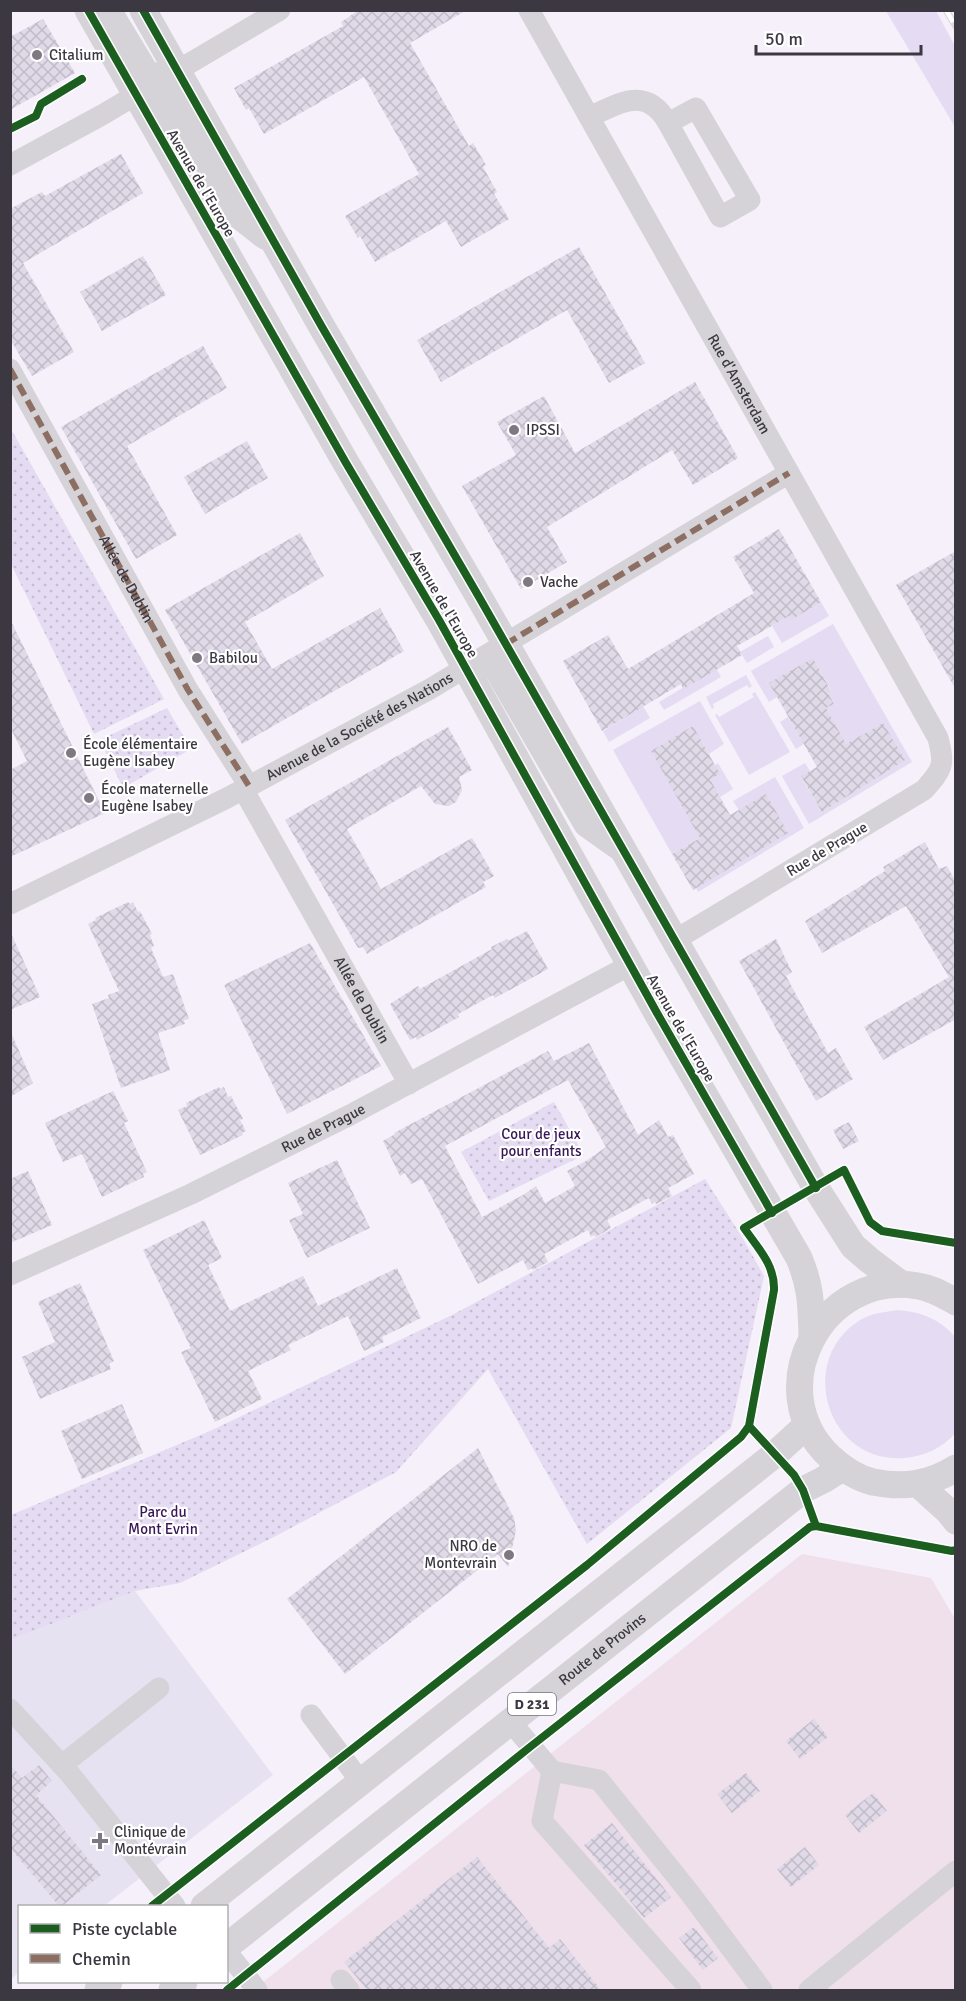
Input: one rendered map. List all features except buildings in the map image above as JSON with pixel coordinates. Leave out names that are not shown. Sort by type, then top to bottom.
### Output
[{"type":"main road","name":"Avenue de l'Europe","points":[[88,10],[139,93],[346,463],[439,620],[483,657],[624,850],[816,1188],[853,1245],[901,1284]]},
{"type":"main road","points":[[108,10],[147,75],[172,74]]},
{"type":"main road","name":"Avenue de l'Europe","points":[[143,10],[172,74],[276,244],[483,657],[630,965],[799,1258],[808,1278],[812,1335]]},
{"type":"main road","points":[[139,93],[166,94],[237,214],[276,244]]},
{"type":"main road","points":[[483,657],[496,667],[587,824],[624,850]]},
{"type":"main road","points":[[949,1292],[901,1284],[875,1287],[850,1297],[828,1314],[812,1335],[801,1364],[800,1395],[807,1425],[821,1449],[842,1468],[866,1480],[891,1486],[918,1484],[942,1477],[956,1468]]},
{"type":"main road","name":"D 231","points":[[205,1905],[774,1455],[807,1425]]},
{"type":"main road","name":"Route de Provins","points":[[228,1947],[803,1490],[842,1468]]},
{"type":"main road","points":[[918,1484],[956,1521]]},
{"type":"street","points":[[10,165],[280,10]]},
{"type":"street","name":"Rue d'Amsterdam","points":[[529,10],[938,738],[944,760]]},
{"type":"street","points":[[589,117],[629,99],[649,103],[661,111],[720,217],[750,201],[696,108],[668,123]]},
{"type":"street","name":"Allée de Dublin","points":[[10,369],[410,1084]]},
{"type":"street","name":"Avenue de la Société des Nations","points":[[10,904],[246,788],[430,689],[789,474]]},
{"type":"street","name":"Rue de Prague","points":[[675,940],[924,790],[936,777],[944,760]]},
{"type":"street","name":"Rue de Prague","points":[[10,1275],[191,1194],[410,1084],[630,965]]},
{"type":"street","points":[[62,1765],[159,1688]]},
{"type":"street","points":[[10,1709],[62,1765],[174,1905]]},
{"type":"street","points":[[311,1715],[361,1782]]},
{"type":"street","points":[[510,1721],[552,1771],[599,1780],[689,1892],[762,1990]]},
{"type":"street","points":[[552,1771],[542,1821],[691,1990]]},
{"type":"street","points":[[808,1990],[956,1871]]},
{"type":"street","points":[[228,1952],[257,1990]]},
{"type":"shaded area","points":[[802,1554],[931,1578],[955,1619],[955,1990],[253,1990]]},
{"type":"shaded area","name":"Clinique de Montévrain","points":[[135,1591],[273,1775],[105,1905],[18,1905],[18,1973],[11,1979],[11,1640]]},
{"type":"green space","points":[[886,11],[936,11],[955,46],[955,127]]},
{"type":"green space","points":[[11,429],[164,699],[94,734],[11,564]]},
{"type":"green space","points":[[821,602],[829,616],[782,643],[772,626],[789,616],[791,619]]},
{"type":"green space","points":[[833,624],[912,762],[809,824],[782,776],[805,763],[810,771],[801,777],[822,812],[904,760],[883,723],[846,744],[826,708],[834,704],[828,693],[831,690],[813,658],[777,697],[769,702],[751,671]]},
{"type":"green space","points":[[768,636],[774,647],[747,663],[740,652]]},
{"type":"green space","points":[[716,668],[721,677],[664,710],[659,702]]},
{"type":"green space","points":[[746,675],[752,686],[749,688],[747,685],[713,704],[712,709],[706,697]]},
{"type":"green space","points":[[755,692],[790,752],[749,775],[715,715],[719,717],[754,697],[752,694]]},
{"type":"green space","points":[[700,701],[724,744],[709,754],[693,727],[651,751],[701,837],[672,854],[613,750]]},
{"type":"green space","points":[[643,706],[650,718],[609,742],[603,731]]},
{"type":"green space","points":[[167,708],[191,749],[123,788],[100,740]]},
{"type":"green space","points":[[788,717],[804,744],[796,749],[780,722]]},
{"type":"green space","points":[[718,763],[733,789],[720,797],[710,779]]},
{"type":"green space","points":[[775,777],[804,828],[698,892],[696,888],[739,810],[733,801]]},
{"type":"green space","name":"Cour de jeux pour enfants","points":[[554,1102],[584,1155],[489,1201],[461,1152]]},
{"type":"green space","name":"Parc du Mont Evrin","points":[[705,1179],[764,1276],[731,1428],[587,1544],[488,1369],[396,1472],[272,1538],[180,1583],[135,1591],[11,1640],[11,1515],[210,1431],[454,1314]]},
{"type":"green space","points":[[898,1310],[930,1318],[943,1325],[955,1337],[956,1432],[932,1451],[903,1458],[876,1455],[855,1444],[839,1426],[828,1405],[825,1381],[829,1358],[841,1336],[866,1317]]},
{"type":"railway","points":[[946,10],[956,27]]},
{"type":"marked path","points":[[10,369],[188,690],[249,786]]},
{"type":"marked path","points":[[506,644],[789,473]]},
{"type":"cycle path","points":[[88,10],[346,463],[439,620],[657,1013],[772,1213]]},
{"type":"cycle path","points":[[143,10],[322,327],[479,597],[816,1188]]},
{"type":"cycle path","points":[[10,129],[36,116],[41,104],[82,79]]},
{"type":"cycle path","points":[[153,1905],[587,1565],[741,1437],[749,1426],[774,1290],[769,1265],[744,1228],[844,1170],[870,1222],[882,1231],[956,1243]]},
{"type":"cycle path","points":[[749,1426],[794,1475],[803,1490],[816,1526]]},
{"type":"cycle path","points":[[227,1990],[530,1747],[810,1527],[816,1526],[956,1550]]},
{"type":"place","name":"Citalium","points":[[37,55]]},
{"type":"place","name":"IPSSI","points":[[514,430]]},
{"type":"place","name":"Vache","points":[[528,582]]},
{"type":"place","name":"Babilou","points":[[197,658]]},
{"type":"place","name":"École élémentaire Eugène Isabey","points":[[71,753]]},
{"type":"place","name":"École maternelle Eugène Isabey","points":[[89,798]]},
{"type":"place","name":"NRO de Montevrain","points":[[509,1555]]},
{"type":"place","name":"Clinique de Montévrain","points":[[100,1841]]}]
